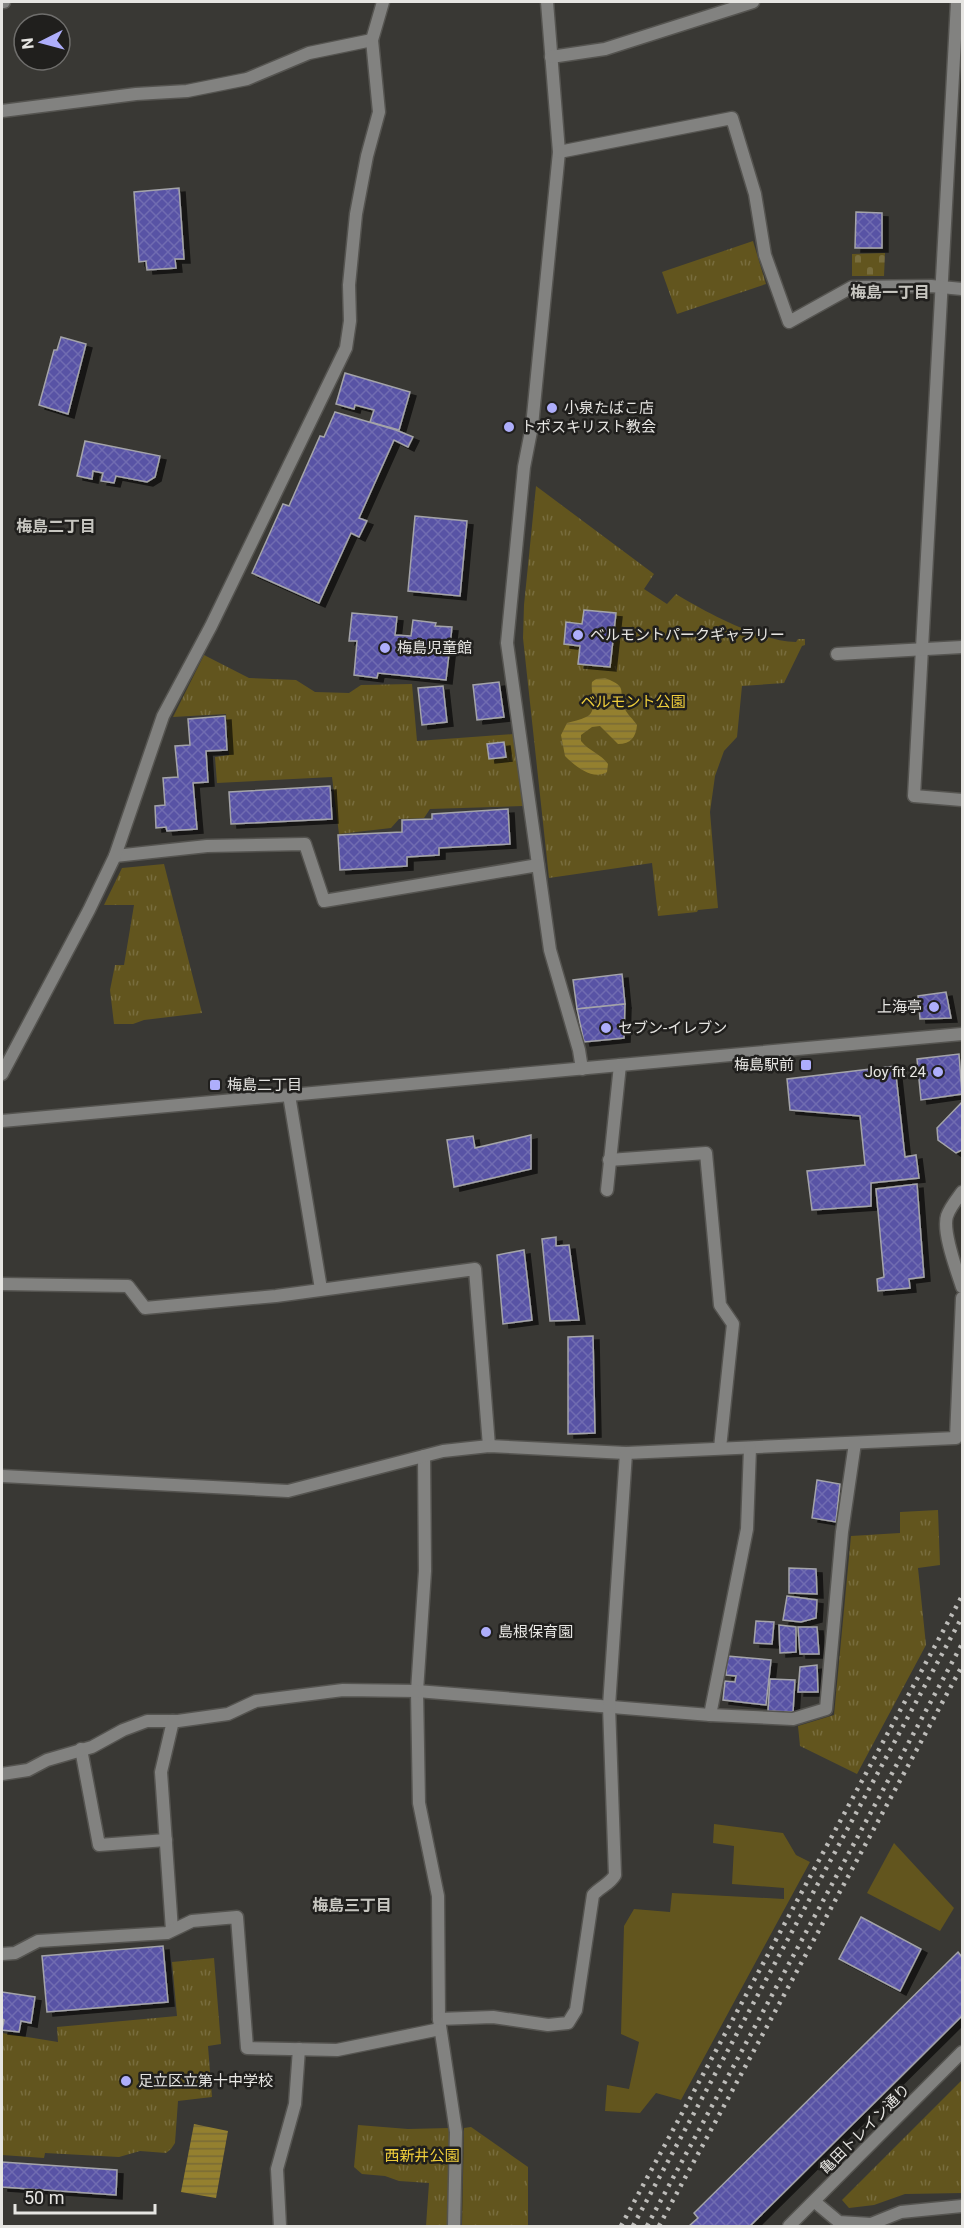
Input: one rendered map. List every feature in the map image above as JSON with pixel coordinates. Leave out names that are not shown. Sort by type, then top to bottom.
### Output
[{"type":"street","points":[[2,1074],[89,910],[114,856],[163,716],[211,626],[346,348],[350,321],[349,285],[356,214],[367,156],[379,112],[372,40],[383,2]]},
{"type":"street","points":[[547,2],[559,152],[532,426],[524,467],[507,643],[550,950],[579,1050],[582,1069]]},
{"type":"street","points":[[551,57],[605,49],[753,2]]},
{"type":"street","points":[[957,2],[914,796],[963,800]]},
{"type":"street","points":[[2,111],[136,94],[187,91],[248,79],[309,53],[372,40]]},
{"type":"street","points":[[559,152],[732,118],[755,194],[765,255],[789,322],[852,287],[941,286],[963,288]]},
{"type":"street","points":[[837,654],[963,646]]},
{"type":"street","points":[[114,856],[207,846],[305,844],[324,901],[538,865]]},
{"type":"street","points":[[2,1121],[963,1034]]},
{"type":"street","points":[[607,1190],[620,1065]]},
{"type":"street","points":[[288,1095],[321,1289]]},
{"type":"street","points":[[609,1160],[706,1153],[720,1305],[733,1324],[720,1448]]},
{"type":"street","points":[[963,1192],[953,1204],[946,1218],[951,1252],[963,1287]]},
{"type":"street","points":[[2,1284],[128,1287],[145,1308],[276,1296],[475,1269],[489,1446]]},
{"type":"street","points":[[2,1476],[288,1491],[443,1451],[489,1446],[626,1453],[956,1438],[963,1298]]},
{"type":"street","points":[[2,1774],[28,1770],[47,1760],[92,1747],[123,1730],[147,1721],[173,1721],[228,1714],[256,1701],[343,1690],[417,1691],[710,1715],[793,1719],[826,1708],[842,1532],[855,1443]]},
{"type":"street","points":[[710,1715],[747,1529],[750,1448]]},
{"type":"street","points":[[2,1954],[15,1953],[38,1941],[167,1933],[192,1921],[237,1917],[247,2048],[337,2050],[440,2024],[493,2017],[548,2025],[568,2024],[576,2010],[593,1895],[615,1875],[609,1706],[626,1453]]},
{"type":"street","points":[[423,1456],[425,1571],[417,1691],[419,1803],[438,1896],[440,2024],[456,2132],[454,2226]]},
{"type":"street","points":[[172,1930],[161,1772],[173,1721]]},
{"type":"street","points":[[81,1749],[99,1845],[166,1840]]},
{"type":"street","points":[[280,2226],[277,2169],[295,2104],[299,2049]]},
{"type":"street","name":"亀田トレイン通り","points":[[789,2226],[963,2052]]},
{"type":"street","points":[[814,2202],[839,2222],[871,2224],[901,2212],[963,2206]]},
{"type":"green space","points":[[753,241],[766,284],[677,314],[662,272]]},
{"type":"green space","points":[[885,253],[884,276],[852,276],[852,254]]},
{"type":"green space","name":"ベルモント公園","points":[[536,486],[654,574],[644,589],[667,604],[676,594],[718,617],[766,637],[796,642],[798,639],[805,639],[805,645],[802,646],[784,683],[742,686],[737,737],[724,751],[715,776],[710,812],[718,908],[658,916],[652,863],[549,878],[523,638],[524,605]]},
{"type":"green space","points":[[204,655],[249,678],[296,680],[315,692],[349,693],[361,685],[412,684],[417,741],[514,734],[523,806],[430,809],[424,818],[399,819],[391,828],[339,834],[332,777],[217,783],[215,757],[229,755],[226,714],[173,717]]},
{"type":"green space","points":[[164,864],[202,1013],[144,1020],[133,1024],[114,1024],[110,990],[115,965],[124,965],[134,905],[104,905],[122,868]]},
{"type":"green space","points":[[938,1510],[940,1565],[918,1568],[926,1645],[857,1774],[800,1746],[798,1726],[834,1715],[851,1536],[900,1533],[900,1512]]},
{"type":"green space","points":[[714,1824],[783,1833],[796,1855],[810,1862],[681,2100],[656,2093],[640,2113],[605,2111],[607,2085],[629,2089],[639,2042],[621,2034],[624,1926],[634,1909],[670,1912],[672,1893],[784,1899],[784,1888],[732,1884],[734,1846],[713,1843]]},
{"type":"green space","points":[[894,1843],[954,1908],[940,1931],[867,1893]]},
{"type":"green space","points":[[214,1958],[221,2044],[208,2046],[212,2097],[178,2101],[175,2143],[171,2149],[166,2153],[140,2151],[119,2157],[45,2153],[44,2158],[2,2155],[2,2033],[58,2042],[57,2027],[177,2016],[172,1962]]},
{"type":"green space","points":[[962,2080],[962,2193],[905,2194],[874,2205],[849,2208],[842,2200]]},
{"type":"green space","name":"西新井公園","points":[[358,2125],[408,2129],[450,2128],[447,2226],[426,2226],[429,2183],[399,2181],[385,2176],[362,2174],[354,2167]]},
{"type":"green space","name":"西新井公園","points":[[471,2127],[528,2167],[528,2226],[462,2226],[464,2128]]},
{"type":"shaded area","points":[[605,678],[620,687],[625,709],[637,725],[632,739],[623,744],[618,744],[600,726],[592,727],[581,735],[581,741],[608,764],[607,772],[596,775],[579,768],[565,756],[561,735],[567,723],[590,714],[593,706],[592,682]]},
{"type":"shaded area","points":[[194,2124],[228,2131],[216,2198],[181,2192]]},
{"type":"building","points":[[179,188],[184,259],[175,259],[176,268],[147,270],[146,261],[139,262],[134,192]]},
{"type":"building","points":[[856,212],[882,213],[882,248],[855,248]]},
{"type":"building","points":[[61,337],[86,344],[68,414],[39,405],[54,350],[57,350]]},
{"type":"building","points":[[345,373],[410,392],[399,430],[370,422],[374,410],[355,405],[354,409],[336,404]]},
{"type":"building","points":[[335,412],[413,437],[408,447],[394,440],[359,518],[367,521],[359,537],[351,533],[319,603],[252,573],[283,504],[289,506],[320,436],[324,437]]},
{"type":"building","points":[[85,441],[160,456],[155,477],[147,482],[116,476],[114,483],[101,481],[103,473],[93,471],[92,479],[77,476]]},
{"type":"building","points":[[415,516],[467,521],[460,596],[408,591]]},
{"type":"building","points":[[584,610],[616,613],[610,667],[578,664],[580,646],[564,644],[566,622],[582,624]]},
{"type":"building","points":[[352,613],[397,617],[395,635],[411,636],[413,620],[436,623],[435,626],[452,627],[446,680],[378,673],[377,678],[354,675],[357,641],[349,641]]},
{"type":"building","points":[[499,682],[504,717],[477,720],[473,685]]},
{"type":"building","points":[[443,686],[447,722],[422,725],[418,688]]},
{"type":"building","points":[[225,716],[227,750],[206,751],[208,782],[193,783],[197,829],[167,831],[166,827],[156,828],[155,806],[165,805],[163,778],[178,777],[175,746],[190,745],[188,719]]},
{"type":"building","points":[[504,742],[506,757],[489,759],[487,744]]},
{"type":"building","points":[[330,786],[332,819],[231,824],[229,792]]},
{"type":"building","points":[[508,809],[510,844],[439,848],[439,855],[407,857],[407,866],[340,870],[338,835],[402,832],[402,820],[432,819],[432,814]]},
{"type":"building","points":[[622,974],[625,1004],[577,1009],[573,980]]},
{"type":"building","name":"上海亭","points":[[946,992],[951,1018],[920,1019],[918,996]]},
{"type":"building","points":[[625,1004],[624,1038],[584,1042],[577,1009]]},
{"type":"building","points":[[959,1054],[962,1094],[921,1100],[917,1059]]},
{"type":"building","points":[[895,1066],[905,1157],[916,1155],[919,1178],[871,1183],[871,1206],[812,1210],[807,1171],[865,1165],[860,1116],[790,1110],[787,1079]]},
{"type":"building","points":[[962,1102],[962,1150],[956,1153],[938,1140],[937,1128]]},
{"type":"building","points":[[531,1135],[531,1169],[454,1187],[447,1140],[473,1136],[475,1148]]},
{"type":"building","points":[[917,1184],[924,1277],[909,1279],[910,1288],[878,1291],[877,1279],[884,1277],[876,1189]]},
{"type":"building","points":[[556,1237],[556,1246],[569,1245],[579,1320],[550,1321],[542,1239]]},
{"type":"building","points":[[524,1250],[532,1320],[503,1324],[497,1255]]},
{"type":"building","points":[[593,1336],[595,1433],[568,1434],[568,1337]]},
{"type":"building","points":[[817,1480],[840,1484],[836,1522],[812,1518]]},
{"type":"building","points":[[789,1568],[816,1569],[817,1594],[789,1593]]},
{"type":"building","points":[[787,1596],[817,1600],[816,1618],[801,1622],[783,1620]]},
{"type":"building","points":[[756,1621],[774,1622],[772,1644],[754,1643]]},
{"type":"building","points":[[779,1625],[796,1627],[796,1652],[780,1653]]},
{"type":"building","points":[[798,1627],[817,1627],[819,1654],[800,1654]]},
{"type":"building","points":[[727,1656],[771,1660],[766,1705],[723,1700],[725,1681],[735,1682],[736,1676],[726,1675]]},
{"type":"building","points":[[817,1665],[818,1692],[798,1692],[800,1667]]},
{"type":"building","points":[[770,1679],[795,1680],[793,1712],[768,1711]]},
{"type":"building","points":[[861,1917],[921,1949],[900,1991],[839,1959]]},
{"type":"building","points":[[163,1946],[168,2002],[47,2012],[42,1956]]},
{"type":"building","points":[[958,1952],[962,1957],[962,2016],[750,2226],[689,2226],[698,2218],[694,2213]]},
{"type":"building","points":[[2,1992],[35,1997],[31,2023],[21,2021],[19,2032],[2,2030],[4,2020],[2,2019]]},
{"type":"building","points":[[2,2162],[117,2170],[116,2195],[2,2187]]},
{"type":"railway","points":[[621,2226],[962,1596]]},
{"type":"railway","points":[[633,2226],[962,1617]]},
{"type":"railway","points":[[647,2226],[962,1644]]},
{"type":"railway","points":[[659,2226],[962,1666]]},
{"type":"place","name":"小泉たばこ店","points":[[552,408]]},
{"type":"place","name":"トポスキリスト教会","points":[[509,427]]},
{"type":"place","name":"ベルモントパークギャラリー","points":[[578,635]]},
{"type":"place","name":"梅島児童館","points":[[385,648]]},
{"type":"place","name":"上海亭","points":[[934,1007]]},
{"type":"place","name":"セブン-イレブン","points":[[606,1028]]},
{"type":"place","name":"梅島駅前","points":[[806,1065]]},
{"type":"place","name":"Joy fit 24","points":[[938,1072]]},
{"type":"place","name":"梅島二丁目","points":[[215,1085]]},
{"type":"place","name":"島根保育園","points":[[486,1632]]},
{"type":"place","name":"足立区立第十中学校","points":[[126,2081]]},
{"type":"district","name":"梅島一丁目","points":[[890,292]]},
{"type":"district","name":"梅島二丁目","points":[[56,526]]},
{"type":"district","name":"梅島三丁目","points":[[352,1905]]}]
